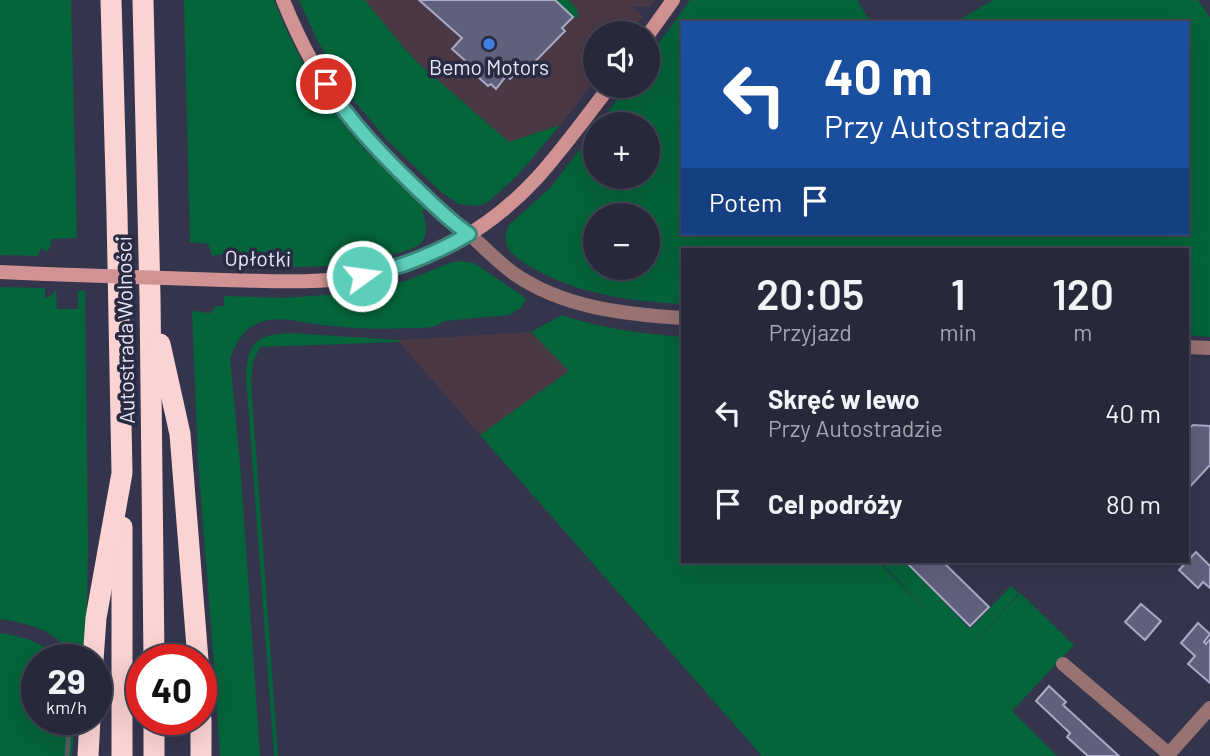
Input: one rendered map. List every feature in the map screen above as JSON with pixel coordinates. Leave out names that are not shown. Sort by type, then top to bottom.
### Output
[{"type":"highway","points":[[111,0],[122,473],[122,756]]},
{"type":"highway","name":"Autostrada Wolności","points":[[143,0],[154,644]]},
{"type":"highway","points":[[150,297],[180,434],[197,644]]},
{"type":"highway","points":[[94,644],[96,618],[122,473]]},
{"type":"highway","points":[[88,756],[89,735]]},
{"type":"highway","points":[[154,735],[154,756]]},
{"type":"highway","points":[[201,735],[201,756]]},
{"type":"street","points":[[283,0],[307,52],[345,113],[372,144],[449,220],[507,268],[547,292],[591,307],[631,314],[681,318]]},
{"type":"street","points":[[658,21],[673,0]]},
{"type":"street","name":"Opłotki","points":[[0,272],[290,281],[362,276],[412,262],[469,234],[509,206],[537,178],[601,98]]},
{"type":"street","points":[[1189,347],[1210,348]]},
{"type":"street","points":[[1063,664],[1168,755],[1210,708]]},
{"type":"shaded area","points":[[365,0],[655,0],[649,7],[633,7],[643,17],[640,21],[583,21],[583,95],[560,125],[509,142],[403,47]]},
{"type":"shaded area","points":[[531,332],[570,371],[480,435],[399,342],[399,340]]},
{"type":"green space","points":[[0,0],[71,0],[77,238],[51,239],[48,252],[41,248],[38,256],[0,255]]},
{"type":"green space","points":[[184,0],[274,0],[304,64],[329,104],[358,142],[425,208],[422,211],[426,230],[422,242],[405,251],[363,261],[295,267],[224,264],[223,254],[212,256],[208,244],[190,242]]},
{"type":"green space","points":[[299,0],[365,0],[416,61],[509,142],[560,125],[518,175],[488,202],[478,206],[459,204],[442,193],[389,142],[350,96],[317,40]]},
{"type":"green space","points":[[555,0],[569,0],[577,10],[579,18],[573,17]]},
{"type":"green space","points":[[690,0],[857,0],[870,21],[681,21],[681,235],[1189,235],[1189,21],[957,21],[993,0],[1198,0],[1210,17],[1210,337],[1189,335],[1189,248],[681,248],[681,304],[604,295],[566,284],[513,255],[507,245],[506,233],[509,225],[551,187],[583,146],[583,189],[660,189],[660,112],[608,112],[618,98],[660,98],[660,41]]},
{"type":"green space","points":[[452,262],[474,263],[526,299],[521,308],[509,315],[445,321],[429,328],[362,328],[270,320],[251,327],[234,348],[230,358],[241,475],[260,756],[220,756],[217,644],[212,644],[198,459],[192,311],[210,313],[217,306],[224,306],[224,296],[283,298],[355,293],[406,281]]},
{"type":"green space","points":[[0,287],[45,288],[45,298],[56,290],[57,309],[78,309],[78,291],[85,291],[88,548],[86,644],[62,644],[44,630],[0,619]]},
{"type":"green space","points":[[562,315],[606,327],[681,337],[681,563],[880,563],[936,621],[882,563],[906,563],[970,629],[1011,586],[1019,593],[968,650],[1020,593],[1074,645],[1012,711],[1057,756],[762,756],[480,435],[569,371],[531,332]]},
{"type":"green space","points":[[289,333],[399,342],[260,347],[253,362],[251,382],[278,756],[274,756],[246,376],[249,355],[256,342],[269,336]]},
{"type":"green space","points":[[0,633],[39,644],[21,644],[21,735],[74,735],[72,756],[0,756]]},
{"type":"building","name":"Bemo Motors","points":[[419,0],[555,0],[573,17],[562,28],[565,31],[524,73],[519,69],[510,79],[507,75],[496,89],[491,84],[488,86],[476,75],[477,71],[452,49],[462,38]]},
{"type":"building","points":[[1193,425],[1210,426],[1210,465],[1189,488],[1189,428]]},
{"type":"building","points":[[1196,552],[1210,566],[1210,588],[1203,582],[1198,588],[1179,570],[1189,563]]},
{"type":"building","points":[[907,563],[944,563],[989,607],[970,626]]},
{"type":"building","points":[[1141,604],[1161,621],[1145,640],[1125,622]]},
{"type":"building","points":[[1198,623],[1210,634],[1204,642],[1206,644],[1210,639],[1210,683],[1188,664],[1195,656],[1181,643]]},
{"type":"building","points":[[1049,686],[1066,702],[1063,705],[1119,756],[1088,756],[1067,737],[1070,733],[1036,701]]},
{"type":"waterway","points":[[67,756],[69,735]]},
{"type":"place","name":"Bemo Motors","points":[[489,44]]},
{"type":"route","points":[[326,84],[345,113],[372,144],[449,220],[469,234],[412,262],[362,276]]}]
